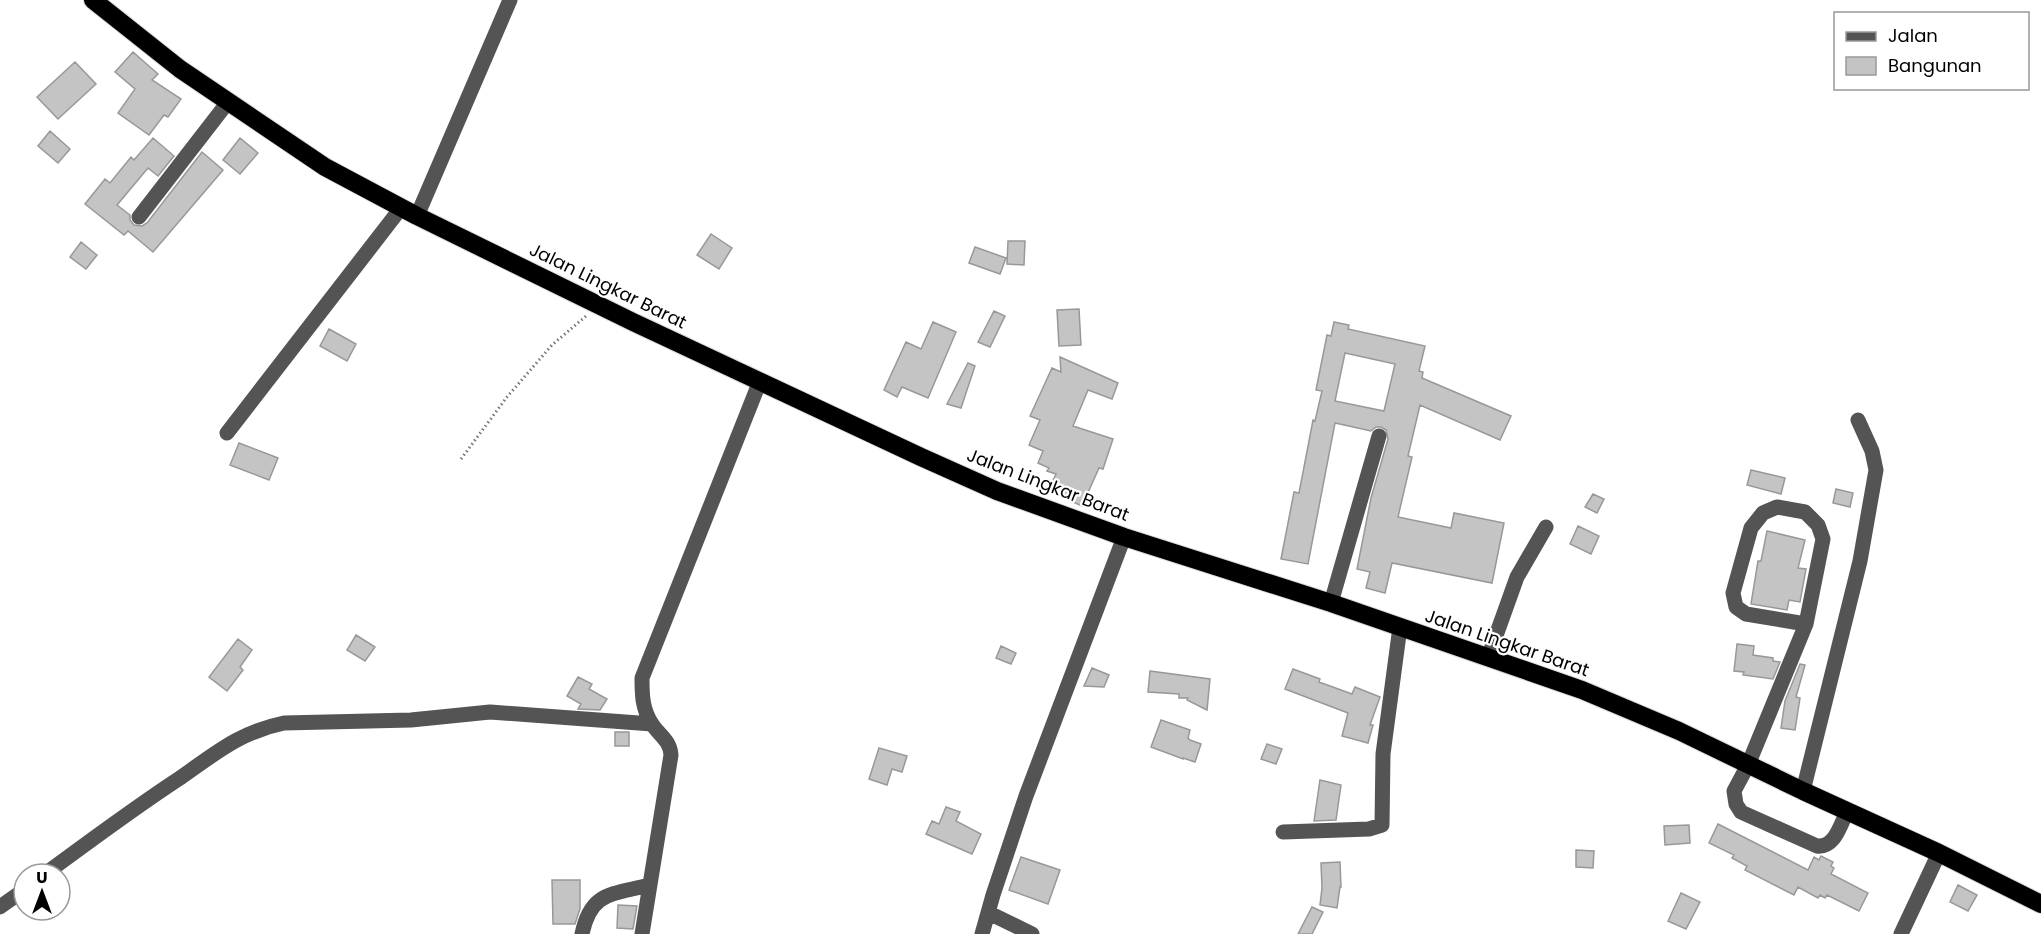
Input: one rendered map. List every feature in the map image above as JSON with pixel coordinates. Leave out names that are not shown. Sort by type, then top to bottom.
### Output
[{"type":"highway","name":"Jalan Lingkar Barat","points":[[93,0],[180,69],[325,167],[409,212],[598,305],[997,491],[1124,537],[1330,603],[1582,690],[1680,731],[1847,812],[1939,853],[2041,904]]},
{"type":"street","points":[[227,433],[409,212],[510,0]]},
{"type":"street","points":[[139,217],[228,102]]},
{"type":"street","points":[[642,934],[672,755],[668,741],[652,724],[644,709],[642,678],[760,381]]},
{"type":"street","points":[[1803,791],[1860,561],[1875,470],[1872,451],[1858,420]]},
{"type":"street","points":[[1330,603],[1378,436]]},
{"type":"street","points":[[1806,624],[1746,614],[1736,607],[1733,593],[1751,528],[1763,513],[1777,507],[1805,512],[1818,525],[1823,539],[1806,624],[1748,765],[1734,791],[1736,804],[1741,813],[1817,846],[1825,847],[1831,843],[1847,812]]},
{"type":"street","points":[[1488,658],[1517,577],[1546,527]]},
{"type":"street","points":[[982,934],[1026,796],[1124,537]]},
{"type":"street","points":[[1283,832],[1369,830],[1382,825],[1383,754],[1400,627]]},
{"type":"street","points":[[61,862],[239,737],[265,727],[284,723],[411,720],[490,712],[652,724]]},
{"type":"street","points":[[1901,934],[1939,853]]},
{"type":"street","points":[[582,934],[591,908],[604,897],[649,885]]},
{"type":"street","points":[[989,913],[1032,934]]},
{"type":"path","points":[[460,459],[507,397],[552,345],[598,305]]},
{"type":"building","points":[[133,52],[158,74],[152,80],[181,99],[168,117],[164,115],[149,135],[118,113],[135,89],[115,72]]},
{"type":"building","points":[[75,62],[96,84],[58,119],[37,97]]},
{"type":"building","points":[[50,131],[70,149],[58,163],[38,146]]},
{"type":"building","points":[[153,138],[174,156],[158,176],[148,168],[117,205],[130,215],[130,220],[134,225],[142,226],[147,223],[202,152],[223,170],[153,252],[128,231],[124,235],[85,204],[105,179],[110,183],[131,157],[134,160]]},
{"type":"building","points":[[240,138],[258,153],[240,174],[223,160]]},
{"type":"building","points":[[711,234],[732,248],[719,269],[697,255]]},
{"type":"building","points":[[1008,241],[1025,241],[1024,265],[1007,264]]},
{"type":"building","points":[[81,242],[97,255],[86,269],[70,257]]},
{"type":"building","points":[[975,247],[1006,258],[1000,274],[969,263]]},
{"type":"building","points":[[1079,309],[1081,345],[1059,346],[1057,310]]},
{"type":"building","points":[[994,311],[1005,316],[990,347],[978,342]]},
{"type":"building","points":[[933,322],[956,332],[928,398],[902,387],[897,397],[884,390],[906,342],[921,349]]},
{"type":"building","points":[[1334,322],[1349,325],[1348,329],[1425,346],[1419,371],[1423,372],[1422,378],[1511,416],[1500,440],[1420,405],[1408,456],[1412,457],[1398,517],[1451,528],[1454,513],[1504,523],[1492,583],[1392,563],[1385,593],[1366,588],[1370,572],[1357,569],[1371,498],[1388,439],[1386,430],[1381,427],[1376,427],[1371,431],[1335,423],[1308,564],[1281,559],[1294,492],[1299,493],[1313,420],[1315,421],[1322,391],[1316,390],[1327,335],[1331,336]],"holes":[[[1345,353],[1395,364],[1384,411],[1335,401]]]},
{"type":"building","points":[[329,329],[356,344],[347,361],[320,346]]},
{"type":"building","points":[[1060,357],[1118,383],[1112,399],[1088,390],[1073,426],[1113,439],[1103,469],[1099,468],[1082,506],[1048,491],[1056,474],[1047,471],[1049,468],[1038,463],[1043,451],[1029,445],[1040,420],[1030,416],[1052,368],[1061,372]]},
{"type":"building","points":[[968,363],[975,366],[961,408],[947,404]]},
{"type":"building","points":[[239,443],[278,458],[269,480],[230,465]]},
{"type":"building","points":[[1751,470],[1785,478],[1781,494],[1747,485]]},
{"type":"building","points":[[1836,489],[1853,493],[1850,507],[1833,503]]},
{"type":"building","points":[[1593,494],[1604,499],[1597,513],[1585,507]]},
{"type":"building","points":[[1578,526],[1599,536],[1591,554],[1570,544]]},
{"type":"building","points":[[1767,531],[1805,540],[1798,568],[1806,569],[1800,602],[1789,600],[1787,610],[1751,604],[1758,561],[1761,561]]},
{"type":"building","points":[[356,635],[375,647],[365,661],[347,650]]},
{"type":"building","points":[[238,639],[252,650],[240,667],[243,670],[227,691],[209,677]]},
{"type":"building","points":[[1737,644],[1754,646],[1753,655],[1773,658],[1773,661],[1780,662],[1773,679],[1743,675],[1744,672],[1734,671]]},
{"type":"building","points":[[1001,646],[1016,653],[1011,664],[996,658]]},
{"type":"building","points":[[1800,664],[1805,665],[1796,697],[1800,698],[1795,730],[1781,728],[1785,701]]},
{"type":"building","points":[[1092,668],[1109,675],[1104,687],[1084,686]]},
{"type":"building","points":[[1293,669],[1320,679],[1319,682],[1352,694],[1355,687],[1380,697],[1370,725],[1373,725],[1368,743],[1342,736],[1348,713],[1285,689]]},
{"type":"building","points":[[1150,671],[1210,679],[1207,710],[1187,700],[1188,698],[1179,698],[1179,694],[1148,692]]},
{"type":"building","points":[[578,677],[592,684],[589,689],[607,699],[600,710],[578,709],[581,704],[567,696]]},
{"type":"building","points":[[1161,720],[1190,730],[1188,738],[1201,744],[1195,762],[1151,747]]},
{"type":"building","points":[[615,732],[629,732],[629,746],[615,746]]},
{"type":"building","points":[[1267,744],[1282,749],[1276,764],[1261,759]]},
{"type":"building","points":[[879,748],[907,756],[902,772],[892,769],[887,785],[869,779]]},
{"type":"building","points":[[1320,780],[1341,785],[1336,820],[1314,821]]},
{"type":"building","points":[[946,807],[960,812],[956,821],[981,834],[972,854],[926,834],[932,821],[939,824]]},
{"type":"building","points":[[1718,824],[1808,870],[1814,857],[1819,860],[1821,856],[1833,862],[1831,866],[1834,868],[1831,874],[1868,893],[1859,911],[1827,895],[1825,898],[1820,895],[1818,898],[1798,887],[1794,895],[1745,870],[1747,866],[1732,858],[1734,855],[1709,843]]},
{"type":"building","points":[[1689,825],[1690,843],[1665,845],[1664,826]]},
{"type":"building","points":[[1576,850],[1594,851],[1593,868],[1576,867]]},
{"type":"building","points":[[1021,857],[1060,870],[1048,904],[1009,890]]},
{"type":"building","points":[[1340,862],[1341,887],[1337,908],[1320,905],[1321,863]]},
{"type":"building","points":[[552,880],[580,880],[580,909],[575,924],[553,924]]},
{"type":"building","points":[[1958,885],[1977,895],[1968,911],[1950,902]]},
{"type":"building","points":[[1681,893],[1700,902],[1686,929],[1668,921]]},
{"type":"building","points":[[618,905],[637,906],[633,929],[617,928]]},
{"type":"building","points":[[1312,907],[1323,912],[1312,934],[1298,934]]}]
